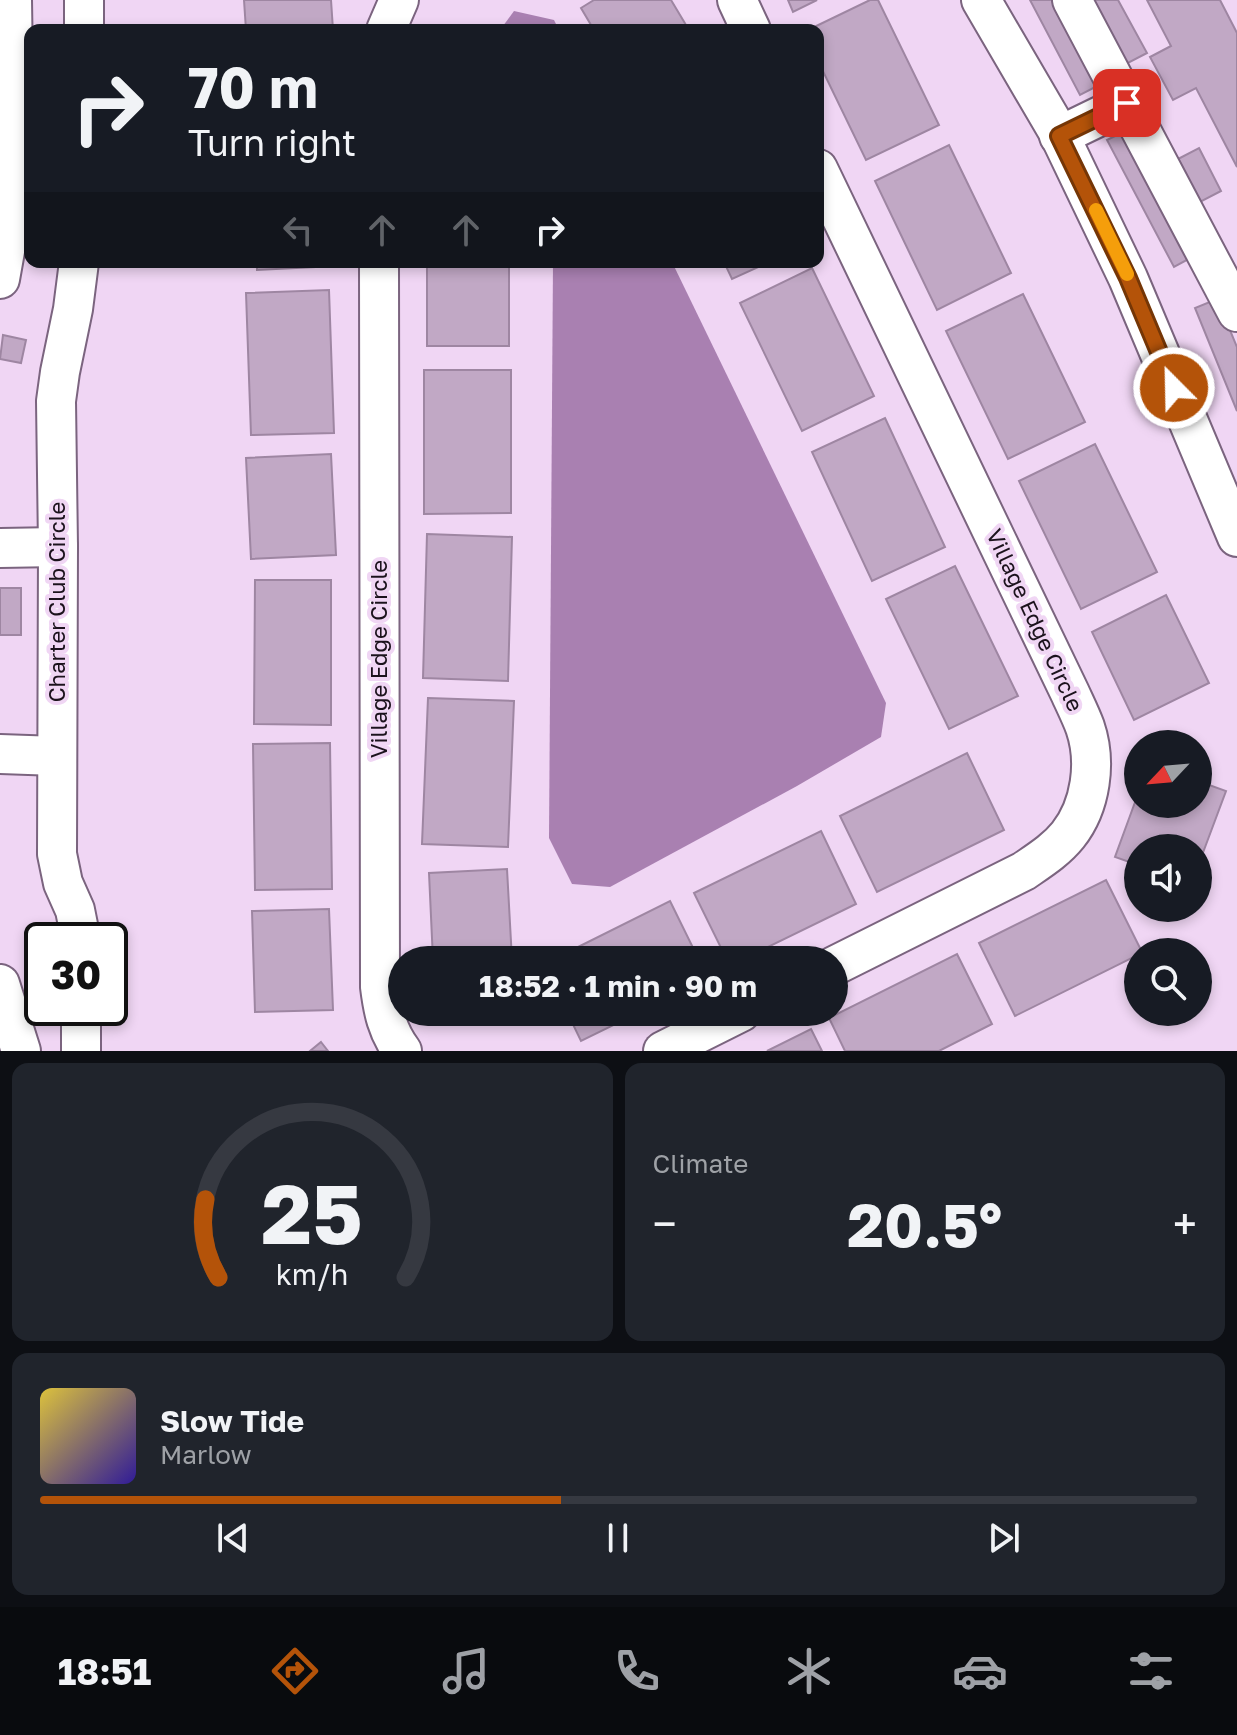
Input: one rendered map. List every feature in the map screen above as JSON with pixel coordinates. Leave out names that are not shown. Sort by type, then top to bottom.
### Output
[{"type":"street","points":[[0,279],[22,196],[12,0]]},
{"type":"street","points":[[84,0],[84,24]]},
{"type":"street","points":[[388,24],[399,0]]},
{"type":"street","points":[[737,0],[748,24]]},
{"type":"street","points":[[981,0],[1059,136],[1223,465],[1237,537]]},
{"type":"street","points":[[1072,0],[1237,312]]},
{"type":"street","points":[[1059,136],[1127,103]]},
{"type":"street","name":"Village Edge Circle","points":[[824,181],[1070,693],[1086,730],[1090,760],[1089,790],[1080,813],[1069,834],[1048,855],[1024,871],[848,959]]},
{"type":"street","name":"Charter Club Circle","points":[[77,922],[63,883],[57,854],[56,401],[78,268]]},
{"type":"street","name":"Village Edge Circle","points":[[379,268],[380,987],[389,1032],[402,1051]]},
{"type":"street","points":[[0,548],[58,547]]},
{"type":"street","points":[[0,754],[57,756]]},
{"type":"street","points":[[0,984],[21,1051]]},
{"type":"street","points":[[81,1026],[81,1051]]},
{"type":"street","points":[[663,1051],[713,1026]]},
{"type":"shaded area","points":[[514,11],[554,20],[556,24],[504,24]]},
{"type":"shaded area","points":[[553,268],[675,268],[886,703],[881,737],[610,887],[572,884],[549,838]]},
{"type":"building","points":[[244,0],[331,0],[333,24],[246,24]]},
{"type":"building","points":[[594,0],[671,0],[685,24],[590,24],[581,8]]},
{"type":"building","points":[[788,0],[817,0],[793,12]]},
{"type":"building","points":[[870,0],[878,0],[939,125],[866,160],[824,73],[824,24],[820,24]]},
{"type":"building","points":[[1030,0],[1058,0],[1103,83],[1080,95]]},
{"type":"building","points":[[1092,0],[1118,0],[1147,53],[1126,64]]},
{"type":"building","points":[[1147,0],[1220,0],[1237,33],[1237,167],[1196,88],[1173,100],[1150,57],[1171,46]]},
{"type":"building","points":[[1129,129],[1196,255],[1174,267],[1107,140]]},
{"type":"building","points":[[949,145],[1011,273],[937,310],[875,181]]},
{"type":"building","points":[[1199,148],[1221,191],[1200,202],[1178,159]]},
{"type":"building","points":[[427,268],[509,268],[509,346],[427,346]]},
{"type":"building","points":[[727,268],[756,268],[732,279]]},
{"type":"building","points":[[812,268],[874,396],[802,431],[740,303]]},
{"type":"building","points":[[329,290],[334,433],[251,435],[246,293]]},
{"type":"building","points":[[1023,294],[1085,422],[1008,459],[946,331]]},
{"type":"building","points":[[1217,299],[1237,347],[1237,411],[1195,308]]},
{"type":"building","points":[[3,335],[26,340],[21,363],[0,359]]},
{"type":"building","points":[[424,370],[511,370],[511,513],[424,514]]},
{"type":"building","points":[[885,418],[945,547],[872,581],[812,452]]},
{"type":"building","points":[[1095,444],[1157,572],[1081,609],[1019,481]]},
{"type":"building","points":[[331,454],[336,555],[251,559],[246,458]]},
{"type":"building","points":[[427,534],[512,537],[508,681],[423,678]]},
{"type":"building","points":[[955,566],[1018,696],[949,729],[886,599]]},
{"type":"building","points":[[255,580],[331,580],[331,725],[254,724]]},
{"type":"building","points":[[0,588],[21,588],[21,635],[0,635]]},
{"type":"building","points":[[1166,595],[1209,683],[1134,720],[1092,632]]},
{"type":"building","points":[[428,698],[514,701],[508,847],[422,844]]},
{"type":"building","points":[[330,743],[332,889],[255,890],[253,744]]},
{"type":"building","points":[[967,753],[1004,830],[877,892],[840,816]]},
{"type":"building","points":[[1212,786],[1226,791],[1210,834],[1124,834],[1124,860],[1115,857],[1129,818],[1212,818]]},
{"type":"building","points":[[821,831],[856,904],[770,946],[720,946],[694,893]]},
{"type":"building","points":[[507,869],[511,946],[432,946],[429,873]]},
{"type":"building","points":[[1106,880],[1124,922],[1127,922],[1135,938],[1124,938],[1124,962],[1015,1016],[979,943]]},
{"type":"building","points":[[670,901],[692,946],[580,946]]},
{"type":"building","points":[[329,909],[333,1010],[255,1012],[252,911]]},
{"type":"building","points":[[957,954],[992,1024],[939,1051],[845,1051],[833,1026],[848,1026],[848,1008]]},
{"type":"building","points":[[574,1026],[612,1026],[581,1041]]},
{"type":"building","points":[[811,1029],[822,1051],[767,1051]]},
{"type":"building","points":[[321,1042],[328,1051],[310,1051]]},
{"type":"slow traffic","points":[[1096,210],[1127,274]]},
{"type":"route","points":[[1127,103],[1059,136],[1128,278],[1174,388]]}]
